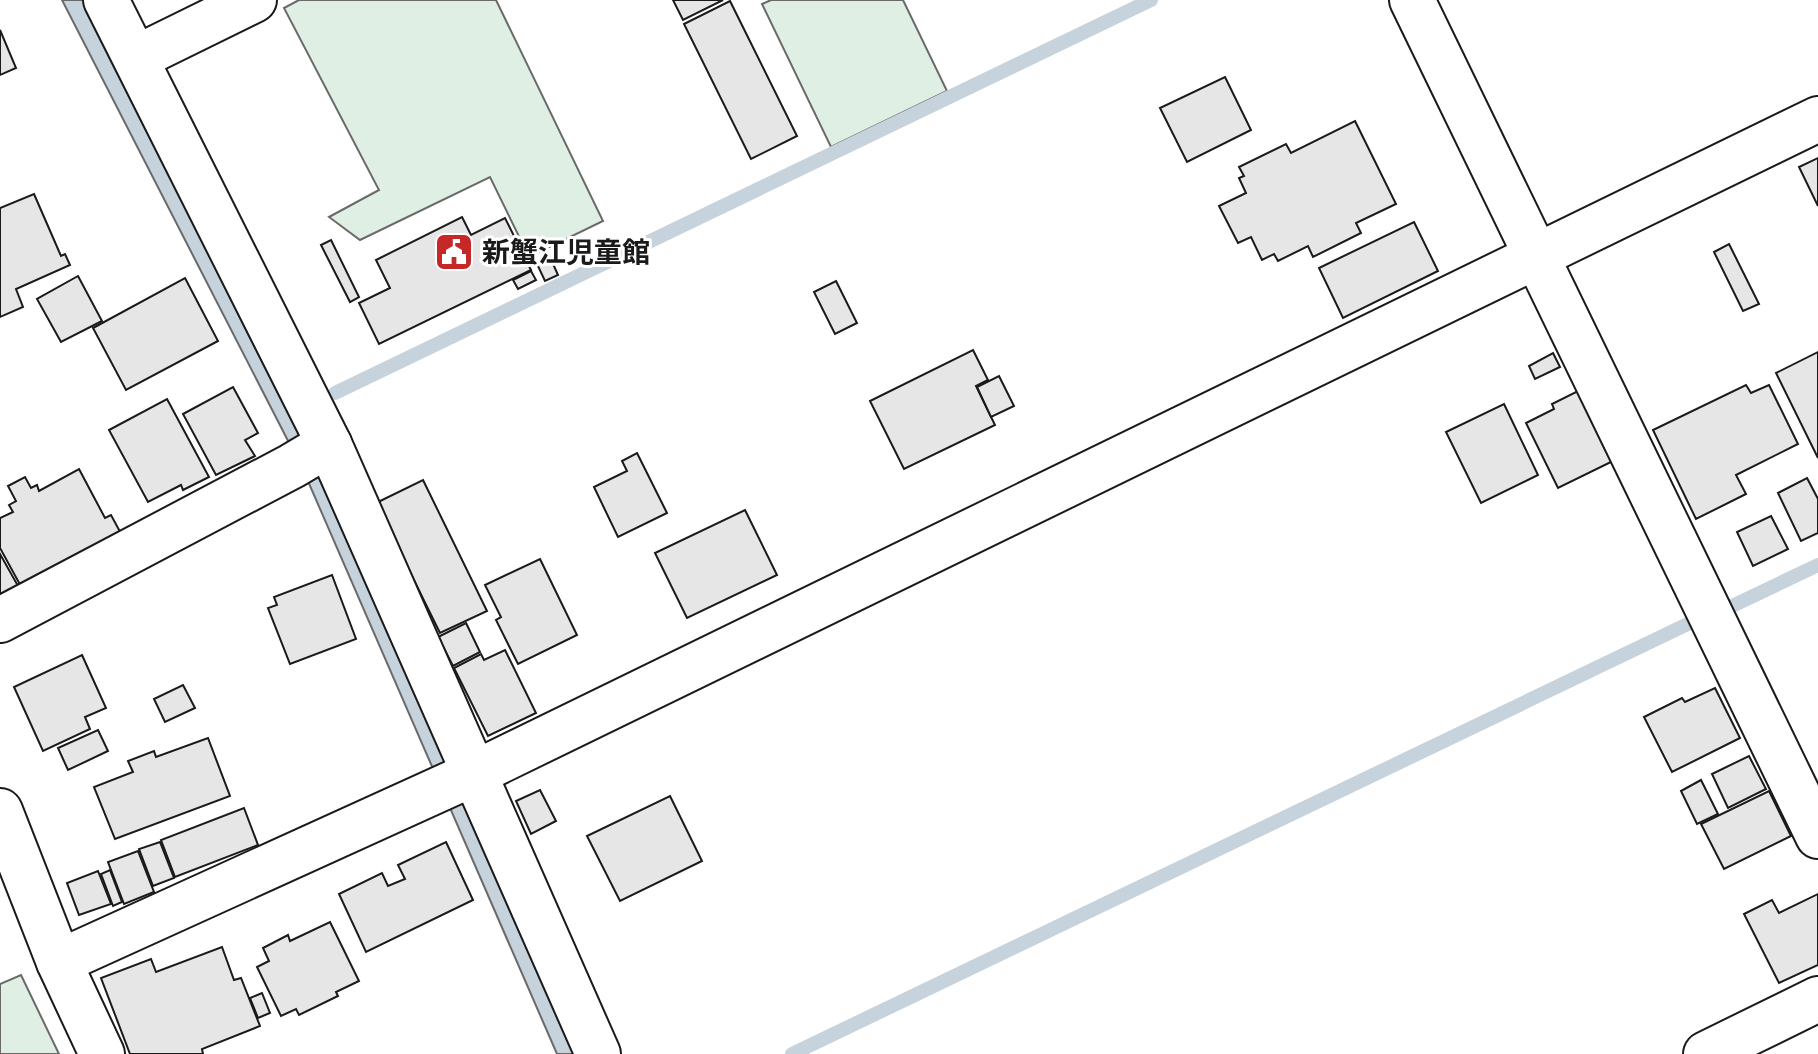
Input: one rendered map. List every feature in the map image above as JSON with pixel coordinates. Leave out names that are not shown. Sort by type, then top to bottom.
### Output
[{"type":"street","points":[[106,0],[136,58],[460,780],[598,1054]]},
{"type":"street","points":[[136,58],[254,0]]},
{"type":"street","points":[[1412,0],[1818,836]]},
{"type":"street","points":[[59,962],[460,780],[1818,119]]},
{"type":"street","points":[[0,620],[314,453]]},
{"type":"street","points":[[0,811],[59,962],[102,1054]]},
{"type":"street","points":[[1706,1054],[1818,999]]},
{"type":"green space","points":[[299,0],[496,0],[603,221],[529,257],[490,177],[360,240],[329,217],[379,190],[284,8]]},
{"type":"green space","points":[[771,0],[903,0],[947,91],[831,147],[762,4]]},
{"type":"green space","points":[[21,975],[59,1054],[0,1054],[0,984]]},
{"type":"shaded area","points":[[62,0],[86,0],[308,434],[581,1054],[557,1054],[304,472]]},
{"type":"building","points":[[673,0],[723,0],[683,20]]},
{"type":"building","points":[[730,1],[797,136],[751,159],[684,24]]},
{"type":"building","points":[[0,30],[16,68],[0,75]]},
{"type":"building","points":[[1225,77],[1251,130],[1187,162],[1160,108]]},
{"type":"building","points":[[1355,121],[1396,204],[1356,223],[1361,233],[1313,257],[1308,246],[1278,261],[1274,254],[1262,260],[1251,237],[1238,243],[1219,206],[1246,193],[1239,178],[1244,176],[1239,167],[1286,144],[1291,153]]},
{"type":"building","points":[[1818,158],[1818,206],[1799,167]]},
{"type":"building","points":[[34,194],[61,256],[65,254],[70,265],[16,289],[23,307],[0,317],[0,208]]},
{"type":"building","points":[[462,217],[471,235],[505,218],[531,270],[379,344],[359,303],[390,288],[376,260]]},
{"type":"building","points":[[1414,222],[1438,271],[1343,318],[1319,268]]},
{"type":"building","points":[[331,240],[359,297],[350,302],[321,245]]},
{"type":"building","points":[[1729,244],[1759,304],[1743,311],[1714,252]]},
{"type":"building","points":[[550,257],[558,275],[545,281],[537,264]]},
{"type":"building","points":[[531,271],[536,280],[518,289],[513,280]]},
{"type":"building","points":[[78,276],[102,321],[61,342],[37,299]]},
{"type":"building","points":[[185,278],[218,341],[126,390],[93,328]]},
{"type":"building","points":[[836,281],[857,323],[835,334],[814,292]]},
{"type":"building","points":[[973,350],[988,380],[976,386],[995,425],[904,469],[870,401]]},
{"type":"building","points":[[1818,352],[1818,458],[1776,373]]},
{"type":"building","points":[[1553,353],[1560,367],[1535,379],[1529,366]]},
{"type":"building","points":[[999,376],[1014,406],[991,417],[977,387]]},
{"type":"building","points":[[1746,385],[1751,393],[1769,385],[1798,444],[1736,475],[1746,494],[1696,519],[1653,430]]},
{"type":"building","points":[[233,387],[258,433],[245,440],[255,456],[216,475],[183,414]]},
{"type":"building","points":[[1580,390],[1615,460],[1558,488],[1526,423],[1554,409],[1552,404]]},
{"type":"building","points":[[167,399],[209,477],[183,490],[181,485],[148,502],[109,430]]},
{"type":"building","points":[[1504,404],[1538,475],[1481,503],[1446,432]]},
{"type":"building","points":[[637,453],[667,513],[618,537],[594,487],[627,471],[622,461]]},
{"type":"building","points":[[79,469],[105,518],[111,515],[124,539],[24,592],[0,548],[0,518],[13,512],[9,505],[16,501],[8,486],[25,477],[31,488],[37,485],[39,491]]},
{"type":"building","points":[[1807,478],[1818,499],[1818,533],[1801,541],[1778,493]]},
{"type":"building","points":[[423,480],[487,611],[440,633],[376,503]]},
{"type":"building","points":[[745,510],[777,575],[687,618],[655,553]]},
{"type":"building","points":[[1771,516],[1788,549],[1753,566],[1737,532]]},
{"type":"building","points":[[0,554],[22,593],[0,605]]},
{"type":"building","points":[[540,559],[577,635],[518,664],[496,620],[501,617],[485,585]]},
{"type":"building","points":[[332,575],[356,639],[290,664],[268,608],[277,605],[274,597]]},
{"type":"building","points":[[466,623],[480,652],[453,666],[438,637]]},
{"type":"building","points":[[505,650],[536,713],[488,736],[454,668],[481,654],[484,660]]},
{"type":"building","points":[[82,655],[106,708],[85,717],[90,729],[43,751],[14,687]]},
{"type":"building","points":[[183,685],[195,708],[165,722],[154,699]]},
{"type":"building","points":[[1715,688],[1740,738],[1672,772],[1644,717],[1682,698],[1685,702]]},
{"type":"building","points":[[98,730],[108,751],[68,770],[58,748]]},
{"type":"building","points":[[208,738],[230,796],[115,839],[94,787],[133,772],[128,761],[154,751],[156,757]]},
{"type":"building","points":[[1749,756],[1766,789],[1728,808],[1712,774]]},
{"type":"building","points":[[1701,780],[1718,814],[1697,824],[1681,791]]},
{"type":"building","points":[[540,790],[556,821],[531,834],[516,801]]},
{"type":"building","points":[[1769,791],[1791,836],[1724,869],[1701,824]]},
{"type":"building","points":[[670,796],[702,861],[620,901],[587,836]]},
{"type":"building","points":[[244,808],[258,845],[175,877],[161,840]]},
{"type":"building","points":[[160,842],[174,878],[153,886],[139,849]]},
{"type":"building","points":[[446,842],[473,900],[366,952],[339,894],[382,873],[388,886],[405,879],[398,865]]},
{"type":"building","points":[[138,851],[154,892],[124,904],[108,862]]},
{"type":"building","points":[[110,870],[122,902],[113,906],[101,874]]},
{"type":"building","points":[[98,871],[111,904],[79,915],[67,883]]},
{"type":"building","points":[[1818,894],[1818,965],[1779,983],[1744,914],[1772,900],[1779,913]]},
{"type":"building","points":[[330,922],[359,981],[336,992],[338,996],[299,1015],[296,1009],[281,1016],[257,967],[269,961],[263,948],[288,935],[290,941]]},
{"type":"building","points":[[222,947],[234,980],[241,978],[260,1026],[202,1049],[203,1054],[130,1054],[101,978],[151,959],[156,972]]},
{"type":"building","points":[[262,993],[270,1013],[258,1018],[250,998]]},
{"type":"waterway","points":[[335,393],[1151,0]]},
{"type":"waterway","points":[[1730,607],[1818,565]]},
{"type":"waterway","points":[[792,1054],[1694,621]]},
{"type":"place","name":"新蟹江児童館","points":[[454,252]]}]
